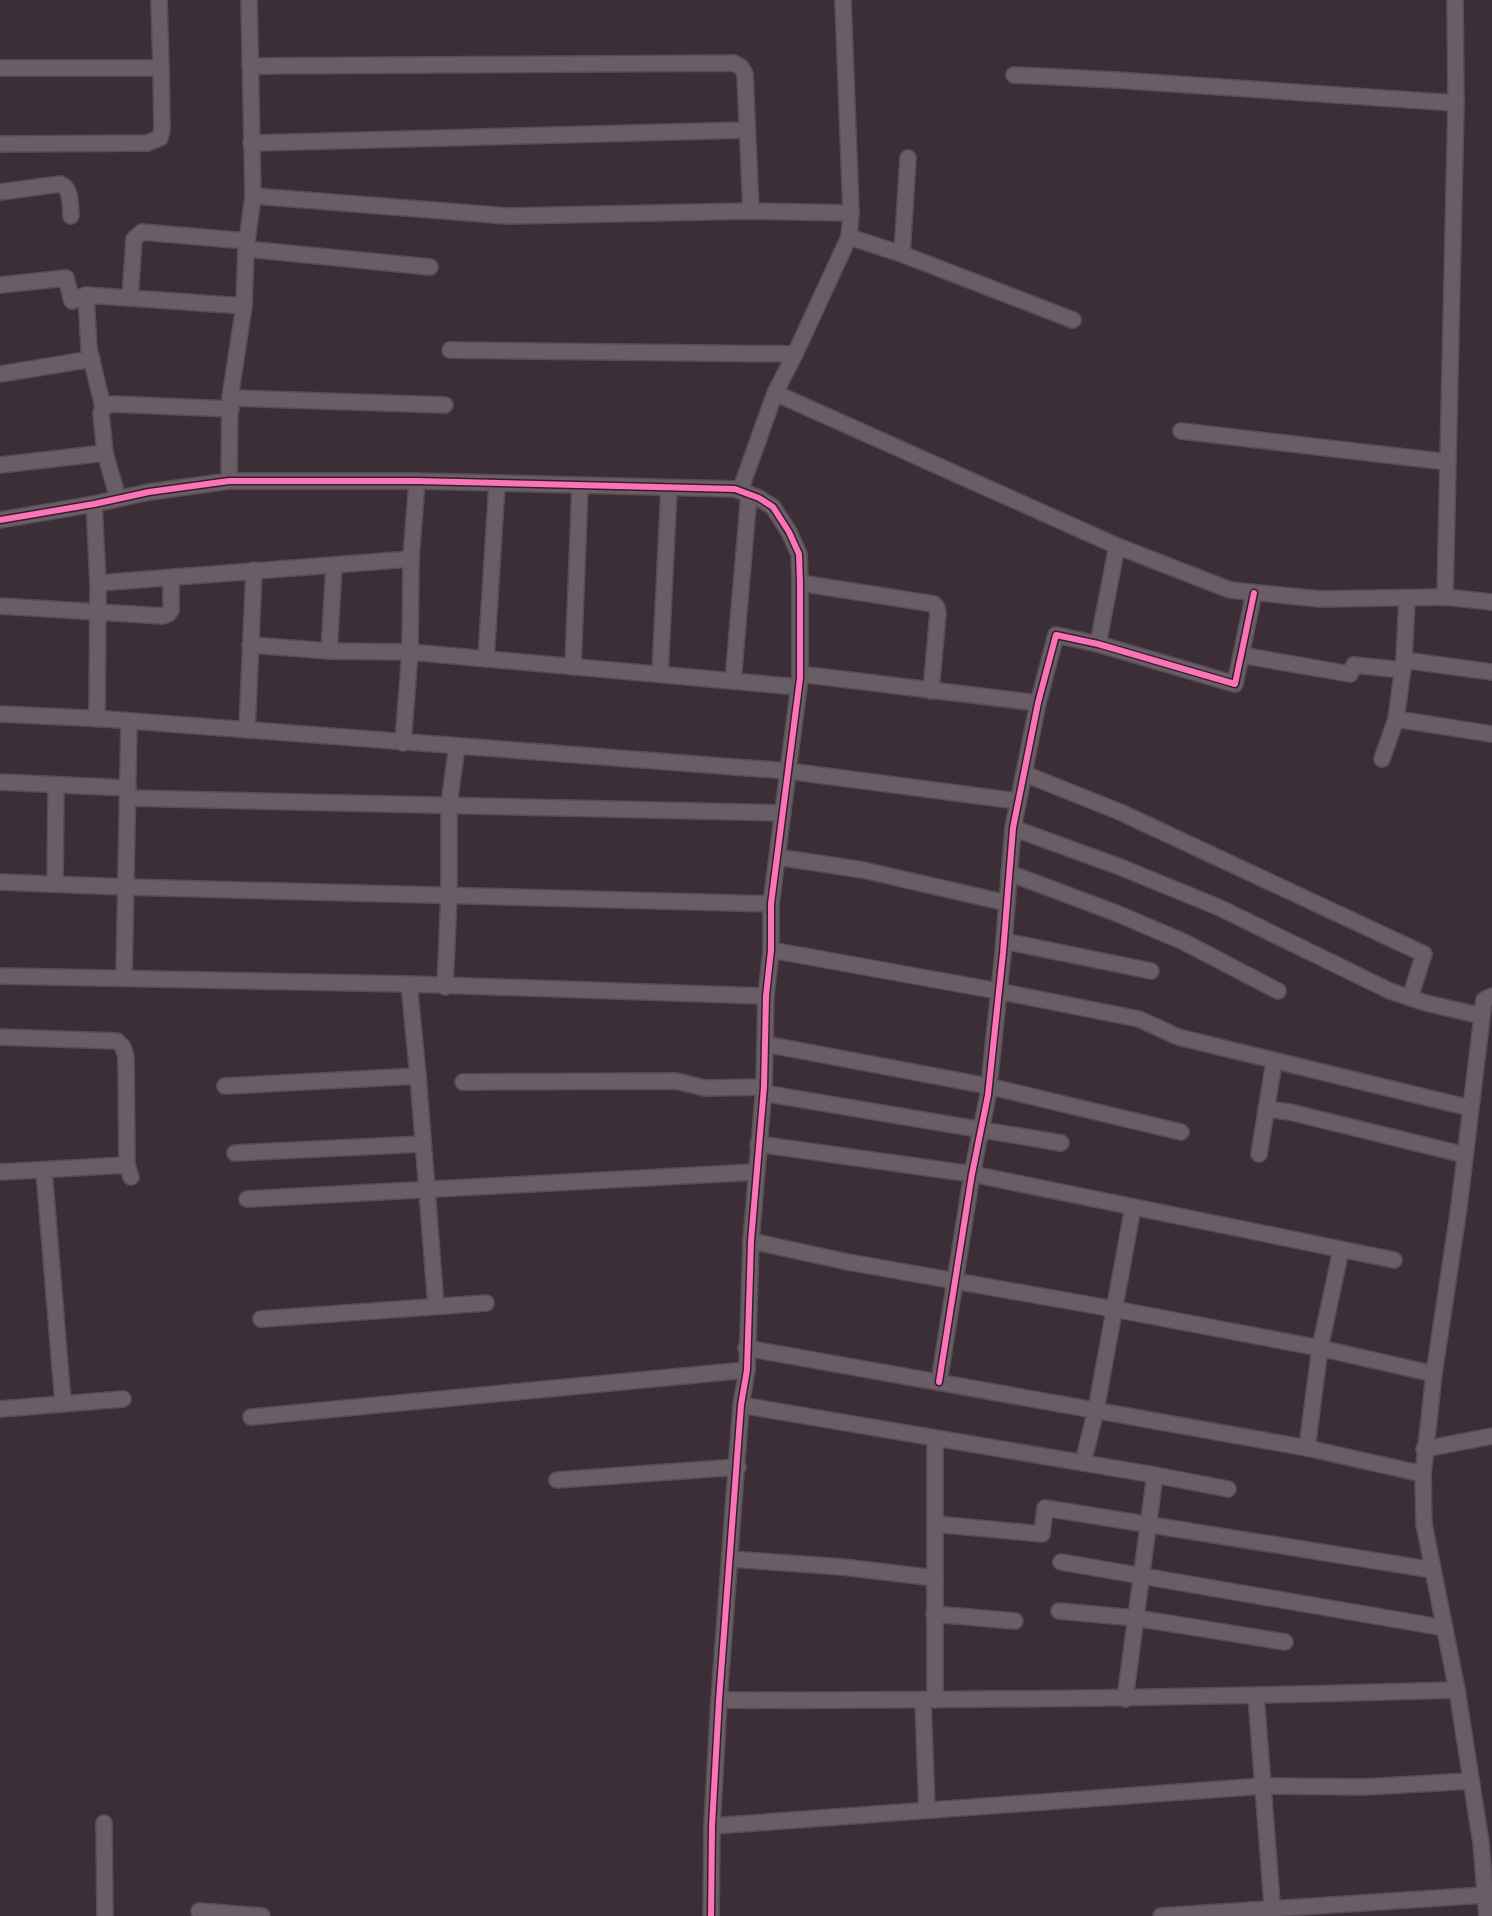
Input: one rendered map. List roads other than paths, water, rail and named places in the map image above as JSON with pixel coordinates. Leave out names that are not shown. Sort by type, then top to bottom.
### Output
[{"type":"street","points":[[0,144],[147,143],[160,138],[162,129],[159,0]]},
{"type":"street","points":[[229,480],[231,404],[244,306],[246,245],[253,196],[249,0]]},
{"type":"street","points":[[733,681],[744,492],[775,392],[795,354],[849,237],[851,213],[843,0]]},
{"type":"street","points":[[1445,597],[1456,103],[1455,0]]},
{"type":"street","points":[[250,66],[734,63],[740,67],[744,74],[751,211]]},
{"type":"street","points":[[0,68],[161,68]]},
{"type":"street","points":[[1014,75],[1456,103]]},
{"type":"street","points":[[251,143],[746,130]]},
{"type":"street","points":[[902,254],[908,158]]},
{"type":"street","points":[[0,192],[60,184],[65,186],[68,191],[71,216]]},
{"type":"street","points":[[253,196],[508,216],[751,211],[851,213]]},
{"type":"street","points":[[130,298],[134,239],[142,232],[430,267]]},
{"type":"street","points":[[849,237],[902,254],[1073,320]]},
{"type":"street","points":[[0,285],[66,278],[72,301],[86,295],[244,306]]},
{"type":"street","points":[[86,295],[89,349],[104,407],[101,413],[105,453],[118,498]]},
{"type":"street","points":[[450,350],[795,354]]},
{"type":"street","points":[[0,374],[92,358]]},
{"type":"street","points":[[775,392],[1118,546],[1230,590],[1320,599],[1445,597],[1492,602]]},
{"type":"street","points":[[104,407],[112,404],[445,405]]},
{"type":"street","points":[[1181,431],[1448,462]]},
{"type":"street","points":[[0,466],[105,453]]},
{"type":"street","points":[[0,520],[94,504],[149,492],[229,480],[417,481],[735,489],[760,498],[773,507],[781,518],[799,554],[799,680],[771,904],[771,950],[766,996],[764,1090],[751,1240],[746,1348],[747,1370],[741,1405],[738,1466],[719,1700],[712,1826],[711,1916]]},
{"type":"street","points":[[404,743],[410,652],[410,559],[417,481]]},
{"type":"street","points":[[486,659],[497,484]]},
{"type":"street","points":[[574,667],[580,486]]},
{"type":"street","points":[[660,674],[669,488]]},
{"type":"street","points":[[94,504],[98,583],[97,719]]},
{"type":"street","points":[[1098,644],[1118,546]]},
{"type":"street","points":[[98,583],[410,559]]},
{"type":"street","points":[[329,650],[334,566]]},
{"type":"street","points":[[247,730],[254,570]]},
{"type":"street","points":[[0,606],[163,616],[168,614],[170,610],[171,578]]},
{"type":"street","points":[[800,583],[934,604],[938,612],[931,690]]},
{"type":"street","points":[[939,1382],[988,1086],[1004,941],[1013,828],[1038,704],[1056,635],[1098,644],[1235,684],[1254,592]]},
{"type":"street","points":[[1382,759],[1396,720],[1404,665],[1406,598]]},
{"type":"street","points":[[250,645],[329,650],[410,652],[733,681],[799,680],[931,690],[1038,704]]},
{"type":"street","points":[[1241,655],[1350,674],[1354,665],[1404,665],[1492,672]]},
{"type":"street","points":[[0,714],[129,721],[788,771],[1018,801]]},
{"type":"street","points":[[1396,720],[1492,734]]},
{"type":"street","points":[[124,978],[129,721]]},
{"type":"street","points":[[446,986],[449,804],[457,746]]},
{"type":"street","points":[[1025,774],[1120,812],[1424,954],[1410,998]]},
{"type":"street","points":[[0,782],[56,785],[128,793],[783,813]]},
{"type":"street","points":[[55,884],[56,785]]},
{"type":"street","points":[[1013,828],[1218,907],[1390,992],[1482,1016]]},
{"type":"street","points":[[777,857],[863,870],[1007,903]]},
{"type":"street","points":[[1009,873],[1184,942],[1278,991]]},
{"type":"street","points":[[0,882],[771,904]]},
{"type":"street","points":[[1004,941],[1151,971]]},
{"type":"street","points":[[771,950],[1139,1018],[1178,1037],[1274,1062],[1470,1108]]},
{"type":"street","points":[[0,976],[409,984],[766,996]]},
{"type":"street","points":[[409,984],[436,1306]]},
{"type":"street","points":[[1487,1916],[1481,1843],[1457,1690],[1424,1524],[1423,1474],[1424,1449],[1465,1155],[1484,1000],[1492,996]]},
{"type":"street","points":[[0,1036],[117,1041],[123,1047],[126,1057],[129,1170],[0,1172]]},
{"type":"street","points":[[765,1044],[988,1086],[1181,1132]]},
{"type":"street","points":[[1259,1154],[1274,1062]]},
{"type":"street","points":[[225,1086],[418,1076]]},
{"type":"street","points":[[463,1082],[676,1081],[705,1088],[764,1090],[1060,1144]]},
{"type":"street","points":[[1266,1109],[1290,1112],[1465,1155]]},
{"type":"street","points":[[235,1153],[423,1144]]},
{"type":"street","points":[[758,1144],[972,1174],[1394,1260]]},
{"type":"street","points":[[44,1171],[63,1403]]},
{"type":"street","points":[[247,1199],[756,1172]]},
{"type":"street","points":[[1083,1463],[1096,1410],[1133,1207]]},
{"type":"street","points":[[751,1240],[848,1262],[1320,1348],[1434,1374]]},
{"type":"street","points":[[1307,1448],[1320,1348],[1341,1250]]},
{"type":"street","points":[[261,1319],[486,1303]]},
{"type":"street","points":[[746,1348],[1307,1448],[1423,1474]]},
{"type":"street","points":[[251,1417],[747,1370]]},
{"type":"street","points":[[0,1409],[123,1399]]},
{"type":"street","points":[[741,1405],[1156,1475],[1228,1490]]},
{"type":"street","points":[[1424,1449],[1492,1436]]},
{"type":"street","points":[[927,1810],[928,1700],[935,1578],[935,1438]]},
{"type":"street","points":[[556,1480],[738,1466]]},
{"type":"street","points":[[1125,1698],[1156,1475]]},
{"type":"street","points":[[935,1524],[1042,1534],[1045,1508],[1433,1570]]},
{"type":"street","points":[[730,1559],[843,1567],[935,1578]]},
{"type":"street","points":[[1060,1562],[1445,1628]]},
{"type":"street","points":[[1059,1611],[1136,1618],[1285,1642]]},
{"type":"street","points":[[934,1614],[1015,1621]]},
{"type":"street","points":[[719,1700],[1125,1698],[1457,1690]]},
{"type":"street","points":[[1256,1696],[1273,1913]]},
{"type":"street","points":[[712,1826],[1263,1786],[1365,1787],[1471,1781]]},
{"type":"street","points":[[104,1823],[105,1916]]},
{"type":"street","points":[[1161,1916],[1273,1913],[1485,1895]]},
{"type":"street","points":[[199,1911],[262,1916]]}]
